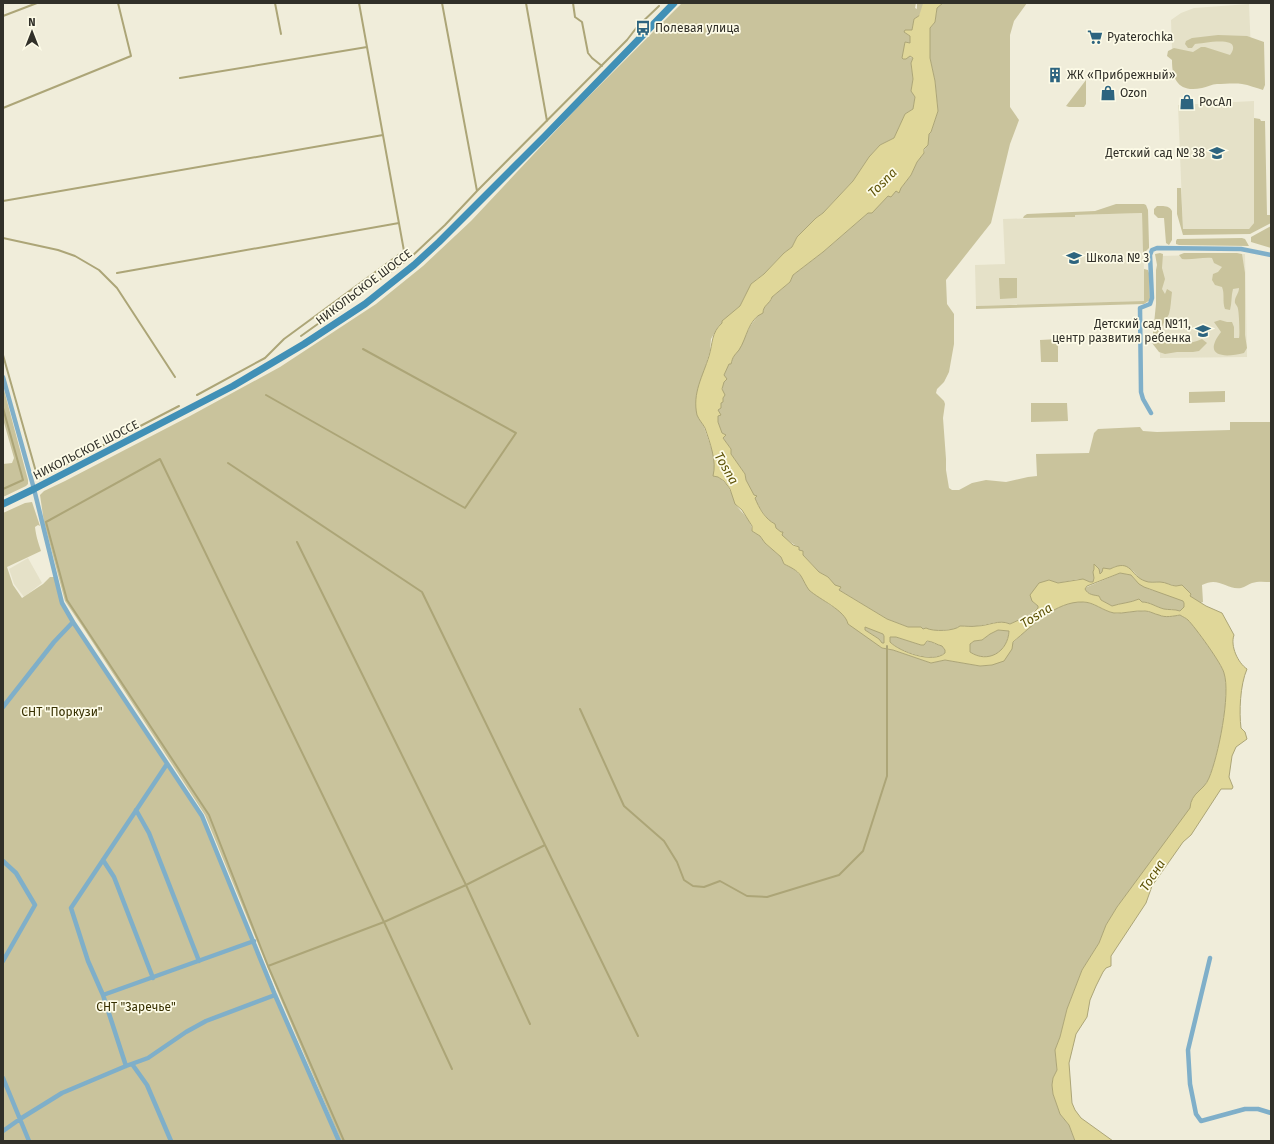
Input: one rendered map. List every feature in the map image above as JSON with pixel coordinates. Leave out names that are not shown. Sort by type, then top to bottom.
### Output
[{"type":"main road","name":"НИКОЛЬСКОЕ ШОССЕ","points":[[3,504],[233,386],[304,344],[365,304],[414,265],[439,242],[674,3]]},
{"type":"street","points":[[1151,413],[1143,400],[1141,392],[1140,308],[1150,304],[1152,298],[1150,255],[1152,250],[1157,248],[1241,248],[1271,255]]},
{"type":"street","points":[[3,377],[34,489],[62,603],[73,622],[202,816],[276,995],[339,1141]]},
{"type":"street","points":[[3,707],[54,642],[73,622]]},
{"type":"street","points":[[167,764],[71,908],[88,961],[103,995],[129,1065],[147,1085],[171,1141]]},
{"type":"street","points":[[136,810],[149,833],[199,961]]},
{"type":"street","points":[[103,860],[114,877],[153,978]]},
{"type":"street","points":[[3,861],[16,873],[34,905],[3,961]]},
{"type":"street","points":[[103,995],[254,941]]},
{"type":"street","points":[[1210,958],[1188,1050],[1190,1084],[1196,1114],[1201,1121],[1245,1109],[1258,1109],[1271,1112]]},
{"type":"street","points":[[3,1131],[62,1093],[148,1058],[179,1036],[206,1021],[276,995]]},
{"type":"street","points":[[3,1078],[29,1141]]},
{"type":"shaded area","points":[[1249,4],[1252,76],[1173,78],[1171,20],[1181,13],[1194,8]]},
{"type":"shaded area","name":"Детский сад № 38","points":[[1254,101],[1254,223],[1249,229],[1183,229],[1178,105]]},
{"type":"shaded area","name":"Школа № 3","points":[[1142,213],[1145,301],[976,306],[975,265],[1005,264],[1003,219]]},
{"type":"shaded area","name":"Детский сад №11, центр развития ребенка","points":[[1245,254],[1247,357],[1160,358],[1158,256]]},
{"type":"shaded area","points":[[28,558],[42,583],[24,597],[14,584],[9,569]]},
{"type":"green space","points":[[682,3],[916,3],[915,8],[917,9],[917,3],[931,3],[928,10],[914,19],[912,30],[904,32],[910,36],[910,43],[905,42],[903,55],[913,58],[911,63],[913,79],[911,91],[915,97],[913,109],[905,114],[894,138],[880,145],[869,157],[853,181],[823,213],[797,237],[792,247],[756,280],[740,306],[718,327],[711,339],[710,351],[696,399],[698,416],[704,427],[712,450],[718,477],[729,488],[735,504],[746,517],[752,527],[752,531],[760,536],[765,543],[781,557],[784,564],[793,568],[801,576],[809,589],[842,612],[847,620],[882,648],[893,650],[931,663],[945,660],[980,666],[992,665],[1021,635],[1045,616],[1057,608],[1070,604],[1086,602],[1114,613],[1146,611],[1164,616],[1180,615],[1188,620],[1196,630],[1214,654],[1224,673],[1226,683],[1225,710],[1220,741],[1209,778],[1193,798],[1191,808],[1117,907],[1106,925],[1099,943],[1082,970],[1067,1009],[1055,1050],[1057,1070],[1053,1078],[1052,1085],[1053,1094],[1060,1114],[1069,1125],[1075,1141],[341,1141],[205,815],[65,601],[44,522],[40,495],[44,491],[190,416],[280,367],[376,304],[423,266],[471,221],[578,107]]},
{"type":"green space","points":[[943,3],[1027,3],[1014,21],[1010,35],[1010,107],[1019,120],[1010,144],[991,223],[946,280],[947,304],[954,314],[954,344],[949,372],[944,382],[937,389],[936,393],[945,404],[943,418],[946,470],[949,488],[952,490],[959,490],[972,483],[986,480],[1006,482],[1037,476],[1036,454],[1089,453],[1094,433],[1098,429],[1140,427],[1143,431],[1157,432],[1230,430],[1230,422],[1271,422],[1271,582],[1254,582],[1241,588],[1213,582],[1208,583],[1202,585],[1203,602],[1200,603],[1189,596],[1191,594],[1182,585],[1176,586],[1161,582],[1146,582],[1140,579],[1133,571],[1116,566],[1100,574],[1094,564],[1093,582],[1079,579],[1058,583],[1048,580],[1032,601],[1038,606],[1038,608],[1025,617],[1010,624],[998,622],[975,626],[960,626],[956,629],[931,631],[917,627],[908,627],[887,619],[839,590],[840,588],[834,585],[828,577],[819,572],[803,555],[803,551],[799,550],[799,547],[781,534],[759,507],[746,480],[745,474],[731,454],[731,449],[723,438],[718,422],[718,410],[721,403],[724,375],[729,363],[731,363],[733,355],[738,350],[751,325],[772,297],[790,282],[793,275],[876,208],[888,196],[901,188],[911,175],[917,162],[924,153],[929,134],[938,111],[935,81],[930,58],[930,28],[935,22],[937,8]]},
{"type":"green space","points":[[1218,35],[1247,36],[1264,42],[1265,85],[1263,90],[1242,84],[1215,84],[1202,88],[1188,89],[1182,87],[1178,83],[1173,74],[1172,60],[1167,56],[1168,51],[1174,48],[1193,52],[1201,47],[1205,47],[1230,55],[1233,48],[1232,44],[1227,42],[1195,44],[1192,48],[1188,48],[1185,44],[1186,41],[1192,38]]},
{"type":"green space","points":[[1086,80],[1086,104],[1084,107],[1066,106]]},
{"type":"green space","points":[[1254,118],[1265,121],[1267,215],[1271,215],[1271,223],[1250,234],[1183,235],[1177,214],[1177,188],[1181,188],[1183,229],[1249,229],[1254,223]]},
{"type":"green space","points":[[1116,204],[1146,205],[1148,210],[1149,248],[1146,251],[1143,252],[1142,213],[1023,218],[1027,214],[1095,211]]},
{"type":"green space","points":[[1157,206],[1168,207],[1172,211],[1172,240],[1169,245],[1166,243],[1164,218],[1158,218],[1154,214],[1154,209]]},
{"type":"green space","points":[[1271,226],[1271,248],[1251,242],[1251,237]]},
{"type":"green space","points":[[1177,239],[1245,239],[1249,246],[1176,244]]},
{"type":"green space","points":[[1184,253],[1242,254],[1245,273],[1245,335],[1247,348],[1244,353],[1236,355],[1218,354],[1214,347],[1221,332],[1214,322],[1220,320],[1232,322],[1234,327],[1234,338],[1239,338],[1238,308],[1235,301],[1239,288],[1233,289],[1230,310],[1225,309],[1222,287],[1215,285],[1212,280],[1213,274],[1218,272],[1222,267],[1214,263],[1212,258],[1182,259],[1179,255]]},
{"type":"green space","points":[[1155,254],[1163,254],[1162,268],[1165,279],[1162,289],[1165,294],[1167,289],[1172,292],[1169,314],[1162,326],[1163,335],[1166,340],[1177,344],[1190,343],[1202,339],[1207,343],[1199,351],[1165,354],[1159,352],[1152,343],[1156,304],[1157,265]]},
{"type":"green space","points":[[1144,269],[1148,270],[1149,273],[1150,300],[1144,304],[976,309],[976,306],[1144,301]]},
{"type":"green space","points":[[999,278],[1017,278],[1017,298],[1000,299]]},
{"type":"green space","points":[[1058,339],[1058,362],[1041,362],[1040,340]]},
{"type":"green space","points":[[3,386],[28,484],[3,497],[3,464],[12,463],[14,458],[3,419]]},
{"type":"green space","points":[[1225,391],[1225,402],[1189,403],[1189,392]]},
{"type":"green space","points":[[1031,403],[1067,403],[1068,421],[1031,422]]},
{"type":"green space","name":"СНТ \"Заречье\"","points":[[32,502],[40,526],[38,525],[35,527],[41,551],[7,567],[13,585],[22,598],[43,584],[50,577],[55,577],[62,603],[202,816],[339,1141],[3,1141],[3,513],[25,503]]},
{"type":"green space","points":[[1120,573],[1131,575],[1147,588],[1168,594],[1183,601],[1184,607],[1180,611],[1164,609],[1142,602],[1139,599],[1112,606],[1101,600],[1099,596],[1089,594],[1085,589]]},
{"type":"green space","points":[[865,627],[883,634],[884,644],[865,630]]},
{"type":"green space","points":[[998,630],[1009,631],[1005,645],[996,654],[984,657],[970,652],[970,644],[974,641],[982,640]]},
{"type":"green space","points":[[890,637],[896,637],[921,645],[927,642],[932,642],[942,646],[945,653],[940,656],[925,657],[909,653],[890,642]]},
{"type":"water","name":"Тосна","points":[[931,3],[943,3],[937,8],[935,22],[930,28],[930,58],[935,81],[938,111],[929,134],[928,145],[924,149],[924,153],[899,193],[896,191],[891,197],[888,196],[872,213],[868,213],[823,252],[793,275],[790,282],[772,297],[764,308],[763,313],[754,320],[748,329],[742,345],[732,359],[731,364],[729,364],[724,375],[727,379],[724,382],[722,389],[725,395],[723,402],[721,403],[721,408],[718,410],[721,415],[718,416],[718,422],[722,433],[726,435],[723,438],[731,449],[731,454],[745,474],[746,480],[754,495],[757,496],[755,498],[760,509],[768,519],[775,524],[776,528],[783,532],[782,535],[793,545],[799,547],[799,550],[803,551],[803,555],[819,572],[828,577],[835,585],[841,587],[839,590],[887,619],[908,627],[944,630],[954,629],[960,626],[981,626],[998,622],[1010,624],[1032,614],[1038,608],[1038,606],[1032,601],[1030,595],[1039,583],[1049,580],[1058,583],[1083,579],[1093,582],[1094,564],[1099,569],[1100,574],[1103,568],[1110,569],[1117,566],[1123,566],[1130,569],[1140,579],[1147,582],[1162,582],[1174,586],[1182,585],[1191,594],[1190,596],[1206,606],[1222,613],[1234,635],[1233,644],[1238,659],[1247,669],[1241,690],[1240,714],[1241,728],[1245,732],[1247,739],[1236,747],[1232,756],[1229,777],[1233,787],[1232,789],[1221,789],[1191,835],[1183,842],[1152,886],[1146,903],[1111,956],[1111,966],[1106,968],[1103,972],[1096,986],[1090,1000],[1087,1017],[1076,1034],[1069,1063],[1072,1103],[1075,1110],[1081,1118],[1113,1141],[1075,1141],[1069,1125],[1060,1114],[1053,1094],[1053,1078],[1057,1070],[1055,1050],[1067,1009],[1082,970],[1099,943],[1106,925],[1117,907],[1190,808],[1195,795],[1204,786],[1209,778],[1220,741],[1225,710],[1226,683],[1224,673],[1219,662],[1187,619],[1180,615],[1161,616],[1149,611],[1114,613],[1087,602],[1073,603],[1054,610],[1036,622],[1013,642],[1012,649],[1004,661],[992,665],[980,666],[945,660],[931,663],[893,650],[882,648],[848,624],[842,614],[809,590],[801,576],[784,564],[781,557],[765,543],[760,536],[752,531],[752,526],[742,510],[735,504],[730,489],[724,481],[713,476],[714,458],[711,446],[705,428],[697,415],[697,392],[709,356],[714,334],[722,321],[740,306],[751,284],[764,274],[784,253],[792,247],[797,237],[823,213],[853,181],[869,157],[880,145],[894,138],[905,114],[913,109],[915,97],[911,91],[913,79],[911,63],[913,58],[910,56],[906,59],[902,58],[905,42],[910,43],[910,36],[904,32],[905,30],[912,30],[914,19],[928,10]],"holes":[[[1120,573],[1131,575],[1144,587],[1183,601],[1184,607],[1180,611],[1164,609],[1142,602],[1139,599],[1112,606],[1101,600],[1099,596],[1088,592],[1085,589],[1087,586]],[[865,627],[883,634],[884,643],[865,630]],[[998,630],[1009,631],[1008,638],[1001,650],[996,654],[984,657],[970,652],[970,644],[974,641],[982,640]],[[890,637],[896,637],[921,645],[924,645],[927,641],[929,641],[942,646],[945,653],[940,656],[925,657],[909,653],[890,642]]]},
{"type":"waterway","points":[[3,16],[37,3]]},
{"type":"waterway","points":[[3,108],[131,56],[118,3]]},
{"type":"waterway","points":[[275,3],[281,34]]},
{"type":"waterway","points":[[197,395],[265,358],[284,339],[404,251],[359,3]]},
{"type":"waterway","points":[[442,3],[477,191]]},
{"type":"waterway","points":[[526,3],[547,121]]},
{"type":"waterway","points":[[573,3],[575,17],[582,22],[588,53],[602,66]]},
{"type":"waterway","name":"Tosna","points":[[922,25],[929,3]]},
{"type":"waterway","points":[[301,336],[410,258],[445,225],[659,6]]},
{"type":"waterway","points":[[180,78],[367,47]]},
{"type":"waterway","points":[[3,201],[383,135]]},
{"type":"waterway","points":[[117,273],[399,223]]},
{"type":"waterway","points":[[3,238],[58,250],[75,256],[99,270],[117,288],[175,377]]},
{"type":"waterway","points":[[266,395],[465,508],[516,433],[363,349]]},
{"type":"waterway","points":[[3,355],[38,479],[179,406]]},
{"type":"waterway","points":[[3,408],[23,480],[3,489]]},
{"type":"waterway","points":[[268,966],[209,815],[67,600],[46,522],[160,459],[384,922],[452,1069]]},
{"type":"waterway","points":[[228,463],[422,592],[545,845],[466,885],[384,922],[268,966],[344,1141]]},
{"type":"waterway","points":[[297,542],[466,885],[530,1024]]},
{"type":"waterway","points":[[580,709],[624,806],[664,841],[677,862],[684,880],[693,886],[704,887],[720,881],[747,896],[767,897],[839,875],[863,851],[887,776],[887,646]]},
{"type":"waterway","points":[[545,845],[638,1036]]},
{"type":"place","name":"Полевая улица","points":[[643,28]]},
{"type":"place","name":"Pyaterochka","points":[[1095,37]]},
{"type":"place","name":"ЖК «Прибрежный»","points":[[1055,75]]},
{"type":"place","name":"Ozon","points":[[1108,93]]},
{"type":"place","name":"РосАл","points":[[1187,102]]},
{"type":"place","name":"Детский сад № 38","points":[[1217,153]]},
{"type":"place","name":"Школа № 3","points":[[1074,258]]},
{"type":"place","name":"Детский сад №11, центр развития ребенка","points":[[1203,331]]},
{"type":"park label","name":"СНТ \"Поркузи\"","points":[[62,712]]}]
